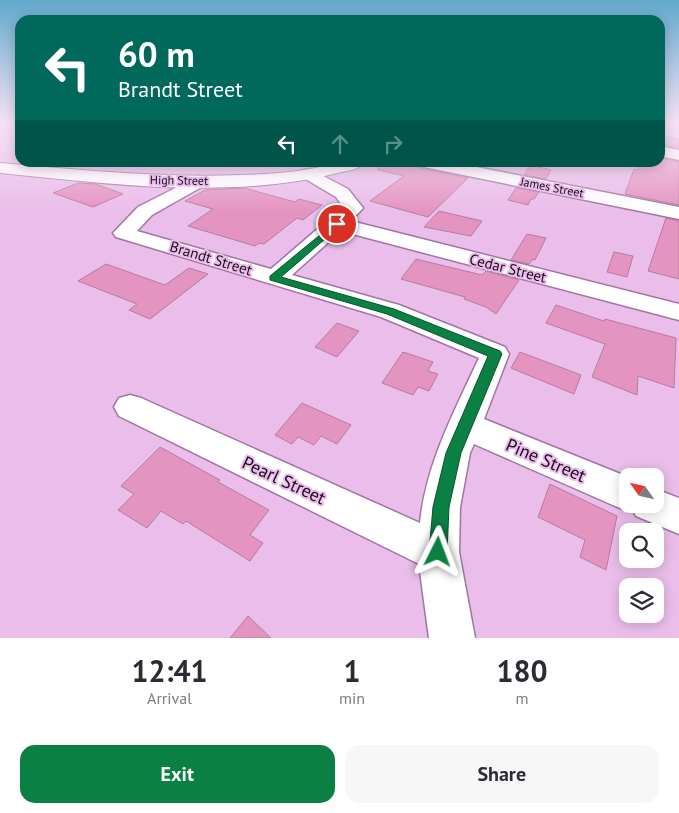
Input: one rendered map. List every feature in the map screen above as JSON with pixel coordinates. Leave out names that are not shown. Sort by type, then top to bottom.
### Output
[{"type":"street","name":"High Street","points":[[0,168],[145,180],[199,181],[258,180],[310,174],[337,167]]},
{"type":"street","name":"James Street","points":[[449,167],[679,213]]},
{"type":"street","points":[[274,278],[353,208],[342,192],[310,174]]},
{"type":"street","name":"Brandt Street","points":[[199,181],[146,211],[124,233],[171,245],[274,278],[390,311],[495,354],[465,425]]},
{"type":"street","name":"Cedar Street","points":[[337,224],[679,312]]},
{"type":"street","name":"Pearl Street","points":[[130,407],[438,552]]},
{"type":"street","points":[[452,638],[438,552],[441,507],[453,453],[465,425]]},
{"type":"street","name":"Pine Street","points":[[465,425],[619,490]]},
{"type":"street","points":[[664,510],[679,516]]},
{"type":"building","points":[[665,159],[679,162],[679,205],[625,194],[634,169],[638,170],[639,167],[665,167]]},
{"type":"building","points":[[378,167],[417,167],[468,178],[428,217],[370,201],[404,176],[378,170]]},
{"type":"building","points":[[529,167],[551,170],[546,179],[524,175]]},
{"type":"building","points":[[78,183],[96,184],[123,194],[93,207],[53,193]]},
{"type":"building","points":[[244,188],[295,202],[299,199],[322,205],[303,220],[297,218],[264,244],[259,243],[255,246],[188,226],[213,209],[185,201],[205,190]]},
{"type":"building","points":[[516,188],[539,192],[534,199],[531,199],[528,205],[508,200]]},
{"type":"building","points":[[439,211],[482,221],[471,236],[424,227]]},
{"type":"building","points":[[666,218],[679,221],[679,279],[648,271]]},
{"type":"building","points":[[527,234],[546,238],[535,260],[533,259],[529,264],[511,260]]},
{"type":"building","points":[[614,252],[633,256],[627,277],[607,272]]},
{"type":"building","points":[[416,259],[482,275],[486,271],[519,280],[496,314],[486,307],[464,299],[465,297],[401,279]]},
{"type":"building","points":[[106,264],[165,285],[189,268],[208,274],[150,319],[129,310],[137,304],[78,281]]},
{"type":"building","points":[[556,305],[604,321],[605,319],[676,338],[674,388],[638,376],[637,395],[592,377],[605,344],[546,323]]},
{"type":"building","points":[[337,323],[359,331],[337,357],[315,347]]},
{"type":"building","points":[[403,352],[433,362],[428,371],[438,374],[429,391],[418,387],[413,395],[382,383]]},
{"type":"building","points":[[520,352],[581,375],[574,394],[511,368]]},
{"type":"building","points":[[302,403],[351,425],[337,444],[321,436],[314,445],[298,437],[292,444],[275,435]]},
{"type":"building","points":[[160,447],[269,510],[250,535],[263,543],[250,561],[186,521],[183,524],[161,511],[147,528],[118,510],[134,494],[121,486]]},
{"type":"building","points":[[550,484],[617,516],[606,570],[580,557],[585,540],[538,517]]},
{"type":"building","points":[[248,616],[271,638],[230,638]]},
{"type":"route","points":[[337,224],[274,278],[390,311],[495,354],[453,453],[441,507],[438,552]]}]
